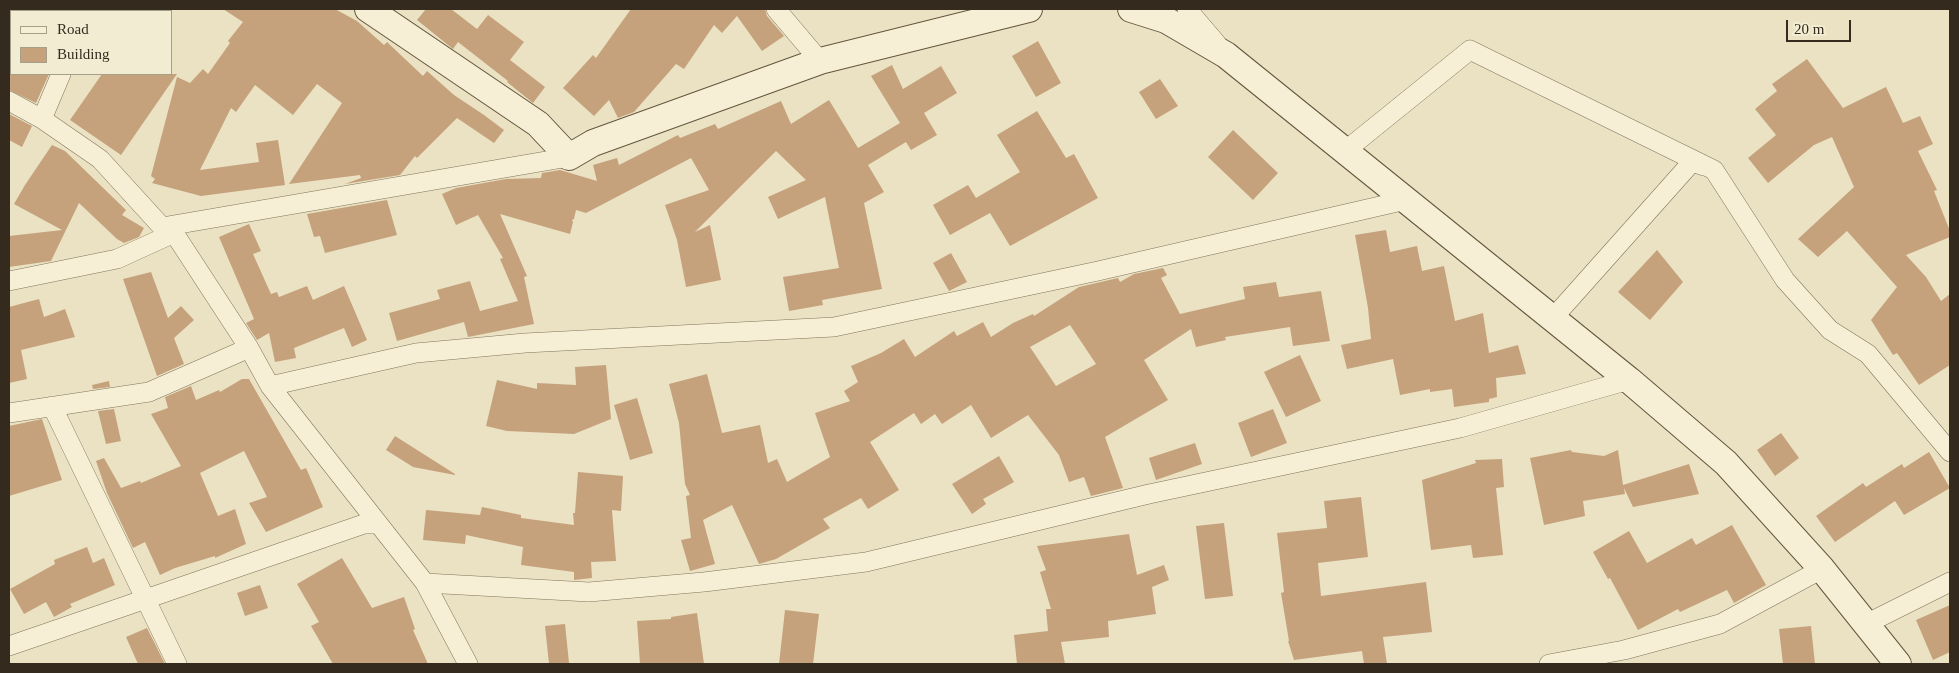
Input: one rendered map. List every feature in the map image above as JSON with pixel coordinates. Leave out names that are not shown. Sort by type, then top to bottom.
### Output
[{"type":"street","points":[[368,9],[538,124],[569,157]]},
{"type":"street","points":[[776,9],[820,61]]},
{"type":"street","points":[[9,281],[117,259],[168,230],[569,157],[593,143],[820,61],[1029,9]]},
{"type":"street","points":[[1131,9],[1166,20],[1226,55],[1629,380],[1726,463],[1822,569],[1898,664]]},
{"type":"street","points":[[1187,9],[1226,55]]},
{"type":"street","points":[[1345,151],[1470,50],[1714,170],[1785,280],[1830,330],[1868,354],[1950,452]]},
{"type":"street","points":[[42,119],[61,75]]},
{"type":"street","points":[[9,101],[42,119],[100,159],[168,230],[248,348],[270,386],[425,583],[468,664]]},
{"type":"street","points":[[1553,318],[1692,162],[1714,170]]},
{"type":"street","points":[[270,386],[416,353],[525,343],[834,327],[1107,268],[1406,200]]},
{"type":"street","points":[[9,413],[149,392],[248,348]]},
{"type":"street","points":[[425,583],[589,592],[704,582],[866,562],[1148,494],[1460,428],[1629,380]]},
{"type":"street","points":[[52,406],[177,664]]},
{"type":"street","points":[[9,646],[364,524],[378,524]]},
{"type":"street","points":[[1549,664],[1624,650],[1720,624],[1822,569]]},
{"type":"street","points":[[1866,624],[1950,582]]},
{"type":"building","points":[[223,9],[335,9],[357,21],[384,45],[387,42],[423,76],[427,71],[454,95],[504,130],[494,143],[457,118],[417,158],[415,156],[400,175],[345,184],[361,178],[360,175],[289,184],[342,103],[317,84],[293,115],[255,85],[236,112],[231,108],[200,170],[259,162],[256,143],[278,140],[285,185],[201,196],[152,183],[155,179],[151,176],[177,77],[190,83],[203,69],[208,74],[230,43],[228,41],[243,22]]},
{"type":"building","points":[[426,9],[451,9],[477,29],[488,15],[524,42],[510,60],[545,87],[533,103],[458,42],[453,49],[417,20]]},
{"type":"building","points":[[631,9],[765,9],[767,16],[784,36],[762,51],[737,16],[722,33],[714,25],[684,69],[676,64],[634,112],[618,118],[609,100],[594,116],[563,88],[593,55],[596,58]]},
{"type":"building","points":[[1038,41],[1061,83],[1036,97],[1012,56]]},
{"type":"building","points":[[1807,59],[1843,108],[1886,87],[1903,123],[1920,116],[1933,144],[1918,151],[1937,190],[1934,191],[1950,231],[1950,237],[1906,255],[1926,277],[1941,301],[1950,294],[1950,365],[1919,385],[1897,353],[1893,355],[1871,320],[1897,287],[1847,231],[1818,257],[1798,239],[1854,187],[1832,137],[1814,145],[1768,183],[1748,158],[1776,135],[1755,109],[1777,91],[1772,84]]},
{"type":"building","points":[[892,65],[903,89],[941,66],[957,93],[924,113],[937,135],[911,150],[906,142],[868,165],[884,192],[864,203],[882,289],[822,300],[823,305],[789,311],[783,277],[839,268],[825,197],[778,219],[768,197],[806,180],[776,151],[695,232],[710,225],[721,280],[686,287],[677,240],[665,205],[709,190],[691,158],[586,213],[576,210],[570,234],[500,214],[527,276],[524,277],[534,324],[468,337],[464,322],[397,341],[389,313],[440,299],[437,290],[470,281],[480,311],[518,301],[500,259],[503,258],[478,215],[456,225],[442,194],[456,188],[506,179],[541,178],[542,173],[560,170],[597,181],[593,165],[617,158],[619,165],[678,135],[680,138],[715,124],[718,129],[781,101],[791,124],[829,100],[858,148],[900,123],[871,76]]},
{"type":"building","points":[[9,74],[49,75],[36,103],[9,90]]},
{"type":"building","points":[[177,74],[121,155],[70,120],[101,75]]},
{"type":"building","points":[[1160,79],[1178,106],[1156,119],[1139,92]]},
{"type":"building","points":[[1037,111],[1066,158],[1074,154],[1098,198],[1010,246],[990,213],[950,235],[933,205],[968,185],[976,198],[1020,172],[997,135]]},
{"type":"building","points":[[9,114],[32,126],[22,147],[9,140]]},
{"type":"building","points":[[1233,130],[1278,173],[1253,200],[1208,157]]},
{"type":"building","points":[[52,145],[65,151],[126,210],[122,215],[144,228],[139,237],[124,243],[117,239],[79,203],[51,261],[9,267],[9,236],[62,230],[14,204]]},
{"type":"building","points":[[387,200],[397,235],[325,253],[320,236],[314,237],[307,214]]},
{"type":"building","points":[[249,224],[261,251],[253,254],[271,294],[277,292],[279,297],[307,286],[313,300],[344,286],[367,340],[352,347],[344,328],[294,348],[296,358],[275,362],[269,333],[257,340],[246,323],[254,319],[219,237]]},
{"type":"building","points":[[1386,230],[1390,252],[1417,246],[1422,271],[1444,266],[1455,321],[1483,313],[1489,353],[1518,345],[1526,374],[1496,378],[1497,397],[1489,399],[1489,402],[1454,407],[1452,389],[1430,392],[1430,389],[1400,395],[1393,359],[1347,369],[1341,345],[1371,339],[1368,308],[1355,235]]},
{"type":"building","points":[[1657,250],[1683,282],[1650,320],[1618,292]]},
{"type":"building","points":[[951,253],[967,282],[949,291],[933,263]]},
{"type":"building","points":[[1163,268],[1167,275],[1161,278],[1180,314],[1245,299],[1243,287],[1276,282],[1279,297],[1321,291],[1330,341],[1293,346],[1290,327],[1225,337],[1226,340],[1196,347],[1191,329],[1144,360],[1168,400],[1105,437],[1123,488],[1091,496],[1084,477],[1069,482],[1059,455],[1028,415],[991,438],[971,405],[942,424],[935,414],[921,424],[914,413],[870,442],[899,490],[868,509],[861,498],[823,519],[830,528],[776,559],[759,564],[732,505],[703,520],[715,564],[690,571],[681,540],[691,538],[686,496],[690,495],[685,484],[679,423],[669,384],[707,374],[722,433],[760,425],[768,463],[777,459],[787,482],[830,457],[815,413],[850,401],[844,391],[858,382],[851,366],[881,353],[904,339],[915,357],[954,331],[957,336],[983,322],[991,337],[1013,323],[1033,314],[1034,316],[1079,287],[1118,278],[1120,282],[1134,274]],"holes":[[[1070,325],[1096,364],[1056,386],[1030,347]]]},
{"type":"building","points":[[151,272],[168,318],[181,306],[194,320],[174,338],[184,364],[157,376],[123,279]]},
{"type":"building","points":[[39,299],[44,317],[65,309],[75,337],[21,350],[27,379],[9,383],[9,307]]},
{"type":"building","points":[[1300,355],[1321,401],[1286,417],[1264,372]]},
{"type":"building","points":[[606,365],[611,419],[574,434],[507,431],[486,426],[497,380],[537,389],[537,383],[576,385],[575,367]]},
{"type":"building","points":[[242,379],[249,379],[301,470],[306,468],[323,507],[266,532],[249,503],[267,497],[244,451],[200,473],[218,516],[235,509],[246,544],[215,558],[215,556],[175,568],[160,575],[145,542],[133,548],[107,493],[96,461],[104,458],[121,488],[140,481],[141,483],[181,466],[151,414],[168,408],[165,397],[191,386],[196,400],[219,390],[220,392]]},
{"type":"building","points":[[109,381],[110,387],[93,389],[92,385]]},
{"type":"building","points":[[637,398],[653,453],[630,460],[614,405]]},
{"type":"building","points":[[114,409],[121,441],[106,444],[98,411]]},
{"type":"building","points":[[1273,409],[1287,443],[1251,457],[1238,423]]},
{"type":"building","points":[[42,419],[62,480],[9,496],[9,426]]},
{"type":"building","points":[[1781,433],[1799,458],[1775,476],[1757,450]]},
{"type":"building","points":[[395,436],[455,475],[413,467],[386,450]]},
{"type":"building","points":[[1195,443],[1202,464],[1156,480],[1149,458]]},
{"type":"building","points":[[1571,450],[1572,452],[1604,456],[1618,450],[1623,485],[1689,464],[1699,494],[1633,507],[1624,488],[1625,494],[1583,501],[1585,516],[1544,525],[1530,458]]},
{"type":"building","points":[[1929,452],[1950,488],[1904,515],[1895,501],[1835,542],[1816,516],[1863,483],[1866,487],[1902,464],[1904,468]]},
{"type":"building","points":[[999,456],[1014,482],[983,499],[986,504],[972,514],[952,484]]},
{"type":"building","points":[[1502,459],[1504,487],[1496,488],[1503,555],[1473,558],[1471,545],[1431,550],[1422,480],[1476,463],[1475,460]]},
{"type":"building","points":[[578,472],[623,476],[621,511],[612,510],[616,561],[591,562],[592,578],[574,580],[574,572],[521,565],[523,547],[466,535],[465,544],[423,540],[426,510],[480,515],[482,507],[521,515],[521,518],[574,525],[573,513],[575,513]]},
{"type":"building","points":[[1361,497],[1368,557],[1318,563],[1321,596],[1426,582],[1432,632],[1383,637],[1387,664],[1364,664],[1362,651],[1294,660],[1288,641],[1281,593],[1284,592],[1277,533],[1327,528],[1324,501]]},
{"type":"building","points":[[1224,523],[1233,596],[1205,599],[1196,526]]},
{"type":"building","points":[[1732,525],[1766,585],[1734,603],[1727,590],[1680,612],[1678,609],[1638,630],[1610,578],[1608,579],[1593,552],[1629,531],[1647,563],[1692,538],[1696,545]]},
{"type":"building","points":[[1129,534],[1137,575],[1164,565],[1169,580],[1152,587],[1156,614],[1108,621],[1109,637],[1061,642],[1065,664],[1017,664],[1014,635],[1048,631],[1046,609],[1051,609],[1040,572],[1046,570],[1037,546]]},
{"type":"building","points":[[87,547],[93,563],[104,558],[115,585],[70,604],[72,607],[54,617],[46,602],[24,614],[10,589],[55,564],[54,560]]},
{"type":"building","points":[[342,558],[372,608],[404,597],[415,629],[413,630],[428,664],[333,664],[311,626],[319,622],[297,584]]},
{"type":"building","points":[[260,585],[268,608],[245,616],[237,593]]},
{"type":"building","points":[[1950,605],[1950,652],[1933,660],[1916,620]]},
{"type":"building","points":[[785,610],[819,614],[813,664],[779,664]]},
{"type":"building","points":[[697,613],[704,664],[640,664],[637,621],[671,619],[671,617]]},
{"type":"building","points":[[565,624],[569,663],[549,664],[545,626]]},
{"type":"building","points":[[1811,626],[1815,664],[1783,664],[1779,629]]},
{"type":"building","points":[[147,628],[165,664],[138,664],[126,637]]}]
